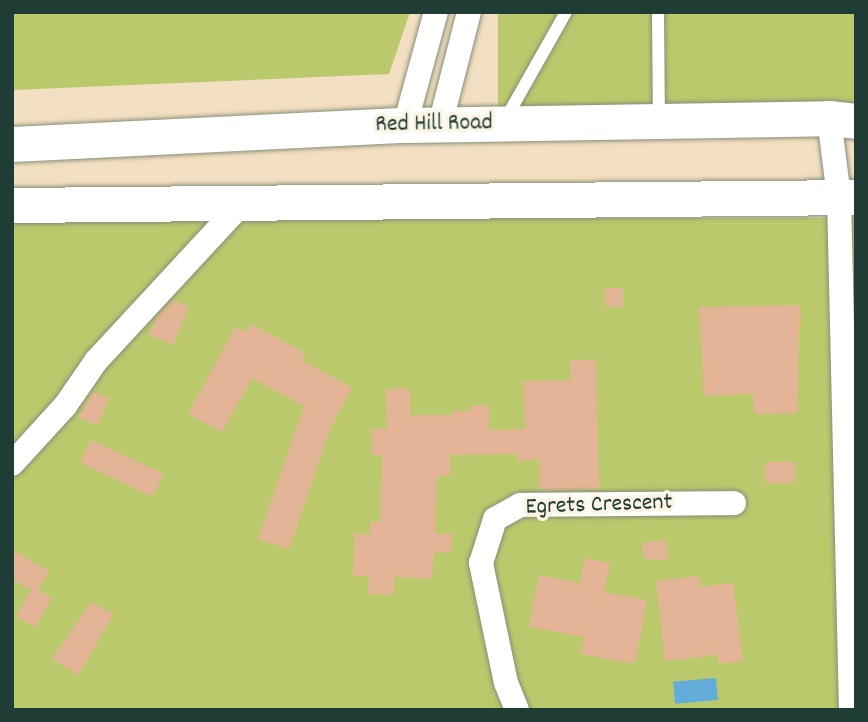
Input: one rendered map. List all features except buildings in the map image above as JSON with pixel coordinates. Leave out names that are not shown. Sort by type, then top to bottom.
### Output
[{"type":"main road","name":"Red Hill Road","points":[[12,144],[405,125],[843,119]]},
{"type":"main road","points":[[12,205],[246,200],[847,197]]},
{"type":"street","points":[[405,125],[436,12]]},
{"type":"street","points":[[440,125],[469,12]]},
{"type":"street","points":[[843,119],[847,197],[851,481],[851,710]]},
{"type":"street","points":[[12,464],[65,406],[96,362],[246,200]]},
{"type":"street","name":"Egrets Crescent","points":[[517,710],[506,683],[481,563],[495,519],[520,505],[734,503]]},
{"type":"lane","points":[[503,124],[566,12]]},
{"type":"lane","points":[[658,12],[659,121]]},
{"type":"green space","points":[[12,12],[410,12],[389,74],[12,90]]},
{"type":"green space","points":[[498,12],[856,12],[856,136],[498,136]]},
{"type":"green space","points":[[12,218],[856,218],[856,710],[12,710]]},
{"type":"water","points":[[716,678],[718,700],[675,704],[673,682]]}]
